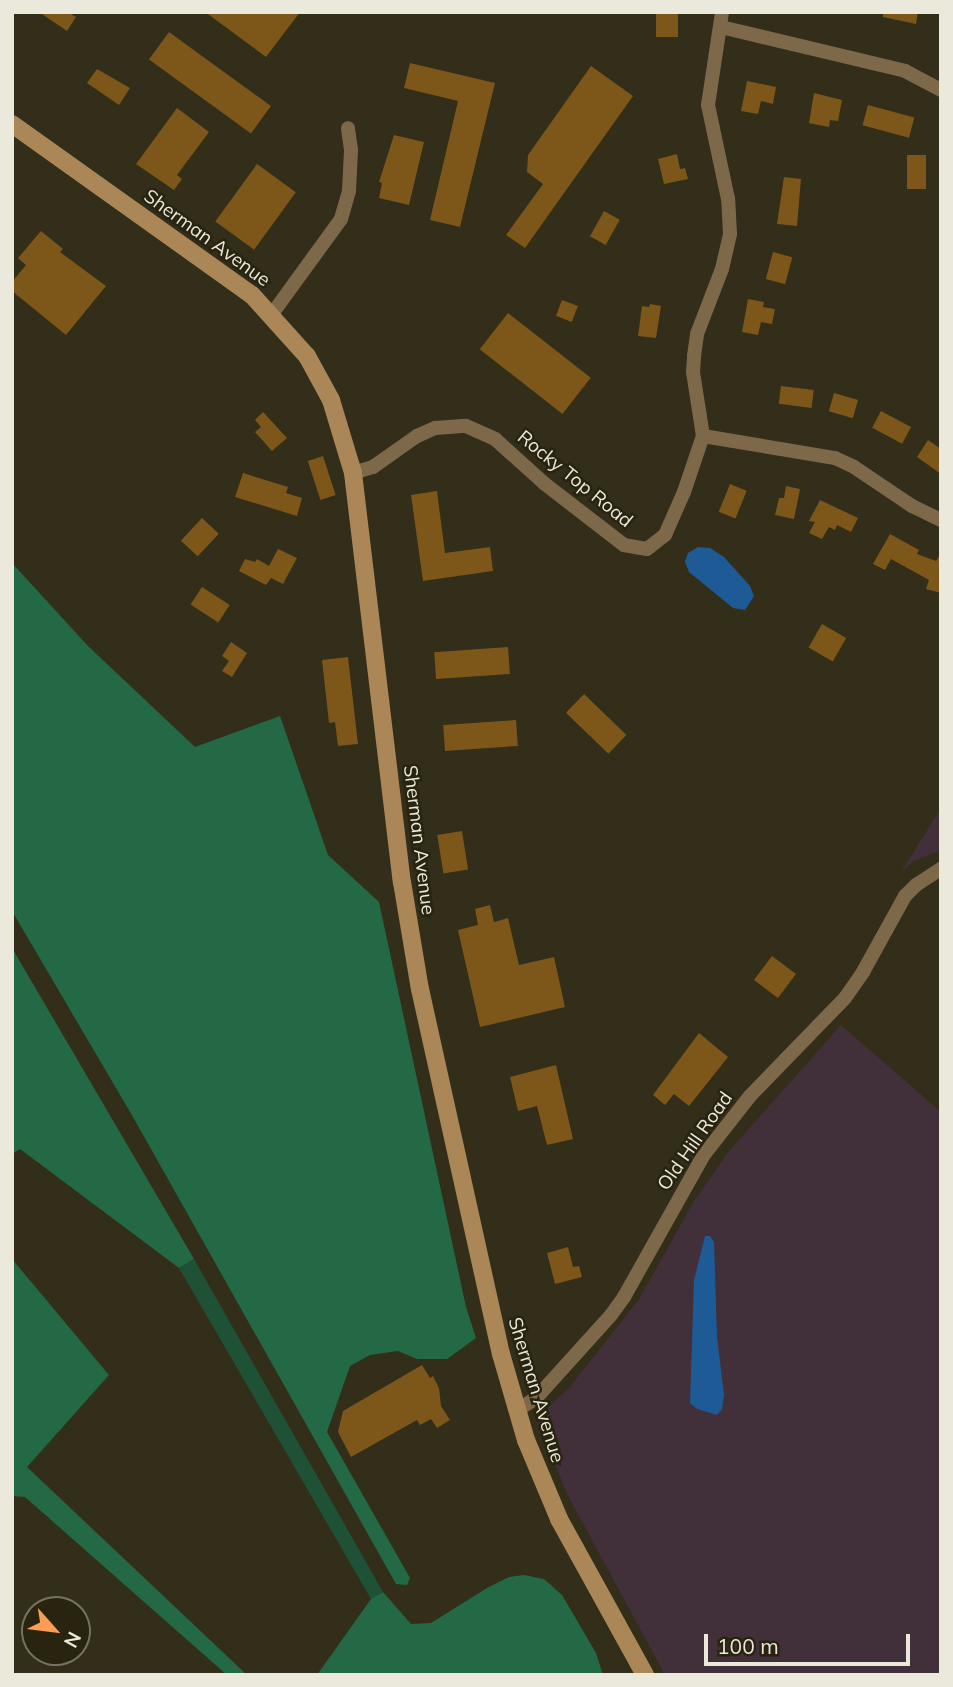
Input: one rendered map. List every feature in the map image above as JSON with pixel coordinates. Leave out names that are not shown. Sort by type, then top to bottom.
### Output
[{"type":"main road","name":"Sherman Avenue","points":[[12,124],[223,274],[272,314],[307,356],[341,427],[352,473],[412,944],[479,1262],[517,1410],[559,1520],[645,1675]]},
{"type":"street","points":[[721,20],[905,71],[941,90]]},
{"type":"street","name":"Rocky Top Road","points":[[352,473],[373,467],[417,436],[435,428],[466,426],[495,439],[624,545],[647,549],[665,535],[703,436],[693,372],[694,356],[697,334],[722,269],[730,234],[728,199],[708,105],[721,20]]},
{"type":"street","points":[[272,314],[341,219],[349,191],[351,150],[348,128]]},
{"type":"street","points":[[703,436],[835,458],[854,467],[912,506],[941,520]]},
{"type":"street","name":"Old Hill Road","points":[[517,1410],[537,1397],[611,1315],[703,1156],[750,1096],[845,998],[863,972],[905,896],[916,885],[941,869]]},
{"type":"shaded area","points":[[941,808],[941,850],[914,861],[901,872]]},
{"type":"shaded area","points":[[841,1025],[941,1112],[941,1675],[665,1675],[567,1494],[536,1418],[569,1388],[639,1299],[694,1201],[729,1151]]},
{"type":"green space","points":[[12,563],[88,646],[195,747],[280,716],[328,855],[379,902],[466,1307],[476,1338],[447,1359],[417,1359],[398,1351],[370,1355],[350,1366],[327,1432],[410,1578],[407,1585],[396,1584],[133,1117],[12,911]]},
{"type":"green space","points":[[12,948],[194,1259],[179,1268],[20,1149],[12,1154]]},
{"type":"green space","points":[[12,1259],[109,1375],[27,1467],[247,1675],[227,1675],[25,1497],[12,1496]]},
{"type":"green space","points":[[194,1259],[383,1592],[371,1599],[179,1268]]},
{"type":"green space","points":[[524,1575],[544,1579],[562,1595],[596,1653],[603,1675],[317,1675],[371,1599],[383,1592],[411,1624],[431,1623],[487,1588],[509,1577]]},
{"type":"water","points":[[698,547],[710,548],[724,557],[750,586],[754,596],[745,610],[733,608],[689,572],[685,562],[688,553]]},
{"type":"water","points":[[705,1236],[710,1236],[714,1242],[717,1337],[724,1395],[722,1409],[717,1415],[697,1409],[690,1403],[694,1280]]},
{"type":"building","points":[[39,12],[68,12],[76,17],[67,31]]},
{"type":"building","points":[[205,12],[300,12],[266,57]]},
{"type":"building","points":[[656,12],[678,12],[678,37],[656,37]]},
{"type":"building","points":[[883,12],[918,12],[916,24],[883,17]]},
{"type":"building","points":[[169,32],[271,106],[251,134],[149,60]]},
{"type":"building","points":[[410,63],[495,83],[460,227],[430,220],[458,101],[404,88]]},
{"type":"building","points":[[591,66],[633,96],[525,248],[506,235],[543,184],[527,172],[528,155]]},
{"type":"building","points":[[97,69],[130,88],[119,105],[87,83]]},
{"type":"building","points":[[747,81],[776,87],[773,104],[761,101],[758,114],[741,111]]},
{"type":"building","points":[[814,93],[842,100],[838,121],[830,120],[829,127],[809,123]]},
{"type":"building","points":[[868,105],[914,117],[909,138],[863,125]]},
{"type":"building","points":[[177,108],[209,132],[177,175],[182,179],[174,190],[136,164]]},
{"type":"building","points":[[394,135],[424,142],[409,205],[379,198],[382,183],[379,182]]},
{"type":"building","points":[[677,154],[680,169],[685,168],[688,179],[664,184],[658,159]]},
{"type":"building","points":[[907,155],[926,155],[926,189],[907,189]]},
{"type":"building","points":[[257,164],[296,192],[254,250],[215,221]]},
{"type":"building","points":[[784,177],[801,179],[797,226],[777,224]]},
{"type":"building","points":[[604,211],[620,220],[606,245],[590,236]]},
{"type":"building","points":[[41,231],[63,249],[60,252],[106,286],[66,335],[12,291],[12,282],[26,265],[18,258]]},
{"type":"building","points":[[773,252],[792,257],[785,284],[766,279]]},
{"type":"building","points":[[748,299],[764,302],[763,307],[775,309],[772,324],[761,322],[758,335],[742,332]]},
{"type":"building","points":[[562,300],[578,306],[572,322],[556,316]]},
{"type":"building","points":[[650,304],[661,306],[656,338],[638,336],[642,306],[649,307]]},
{"type":"building","points":[[508,313],[591,378],[562,414],[480,349]]},
{"type":"building","points":[[781,386],[814,390],[812,408],[779,404]]},
{"type":"building","points":[[834,393],[858,400],[853,418],[829,411]]},
{"type":"building","points":[[881,411],[911,427],[902,444],[872,428]]},
{"type":"building","points":[[263,412],[287,438],[272,451],[255,432],[261,427],[255,420]]},
{"type":"building","points":[[928,440],[941,449],[941,474],[917,457]]},
{"type":"building","points":[[323,456],[336,495],[320,500],[308,461]]},
{"type":"building","points":[[243,473],[288,487],[286,493],[302,498],[297,516],[235,497]]},
{"type":"building","points":[[730,484],[747,491],[735,519],[719,512]]},
{"type":"building","points":[[786,486],[800,489],[794,519],[775,515],[779,498],[784,498]]},
{"type":"building","points":[[437,491],[445,553],[490,547],[493,571],[423,581],[411,495]]},
{"type":"building","points":[[820,500],[858,518],[851,532],[837,525],[835,530],[829,527],[822,539],[809,533],[815,522],[809,521]]},
{"type":"building","points":[[202,518],[219,534],[198,556],[181,541]]},
{"type":"building","points":[[890,534],[919,550],[917,554],[936,561],[941,553],[941,593],[926,589],[929,580],[891,559],[885,570],[873,564]]},
{"type":"building","points":[[278,549],[297,558],[283,584],[271,578],[266,585],[239,571],[245,559],[255,562],[257,559],[269,566]]},
{"type":"building","points":[[202,587],[230,605],[218,623],[191,605]]},
{"type":"building","points":[[822,624],[846,638],[833,661],[808,647]]},
{"type":"building","points":[[231,642],[247,653],[232,677],[222,671],[229,661],[222,656]]},
{"type":"building","points":[[508,647],[510,674],[436,679],[434,652]]},
{"type":"building","points":[[348,657],[358,744],[338,746],[335,722],[329,723],[322,660]]},
{"type":"building","points":[[584,694],[626,735],[608,754],[566,713]]},
{"type":"building","points":[[516,720],[518,746],[445,751],[443,725]]},
{"type":"building","points":[[462,831],[468,870],[443,873],[437,835]]},
{"type":"building","points":[[490,905],[494,922],[508,918],[519,965],[554,957],[565,1007],[480,1027],[458,930],[478,925],[475,909]]},
{"type":"building","points":[[772,956],[796,974],[778,998],[754,980]]},
{"type":"building","points":[[699,1033],[728,1057],[689,1106],[674,1094],[665,1105],[653,1095]]},
{"type":"building","points":[[556,1065],[573,1139],[547,1145],[537,1106],[518,1111],[510,1077]]},
{"type":"building","points":[[568,1247],[573,1267],[579,1266],[582,1277],[555,1284],[547,1253]]},
{"type":"building","points":[[422,1365],[430,1378],[433,1376],[439,1388],[441,1406],[450,1420],[437,1428],[431,1419],[420,1425],[417,1420],[351,1457],[338,1432],[343,1411]]}]
